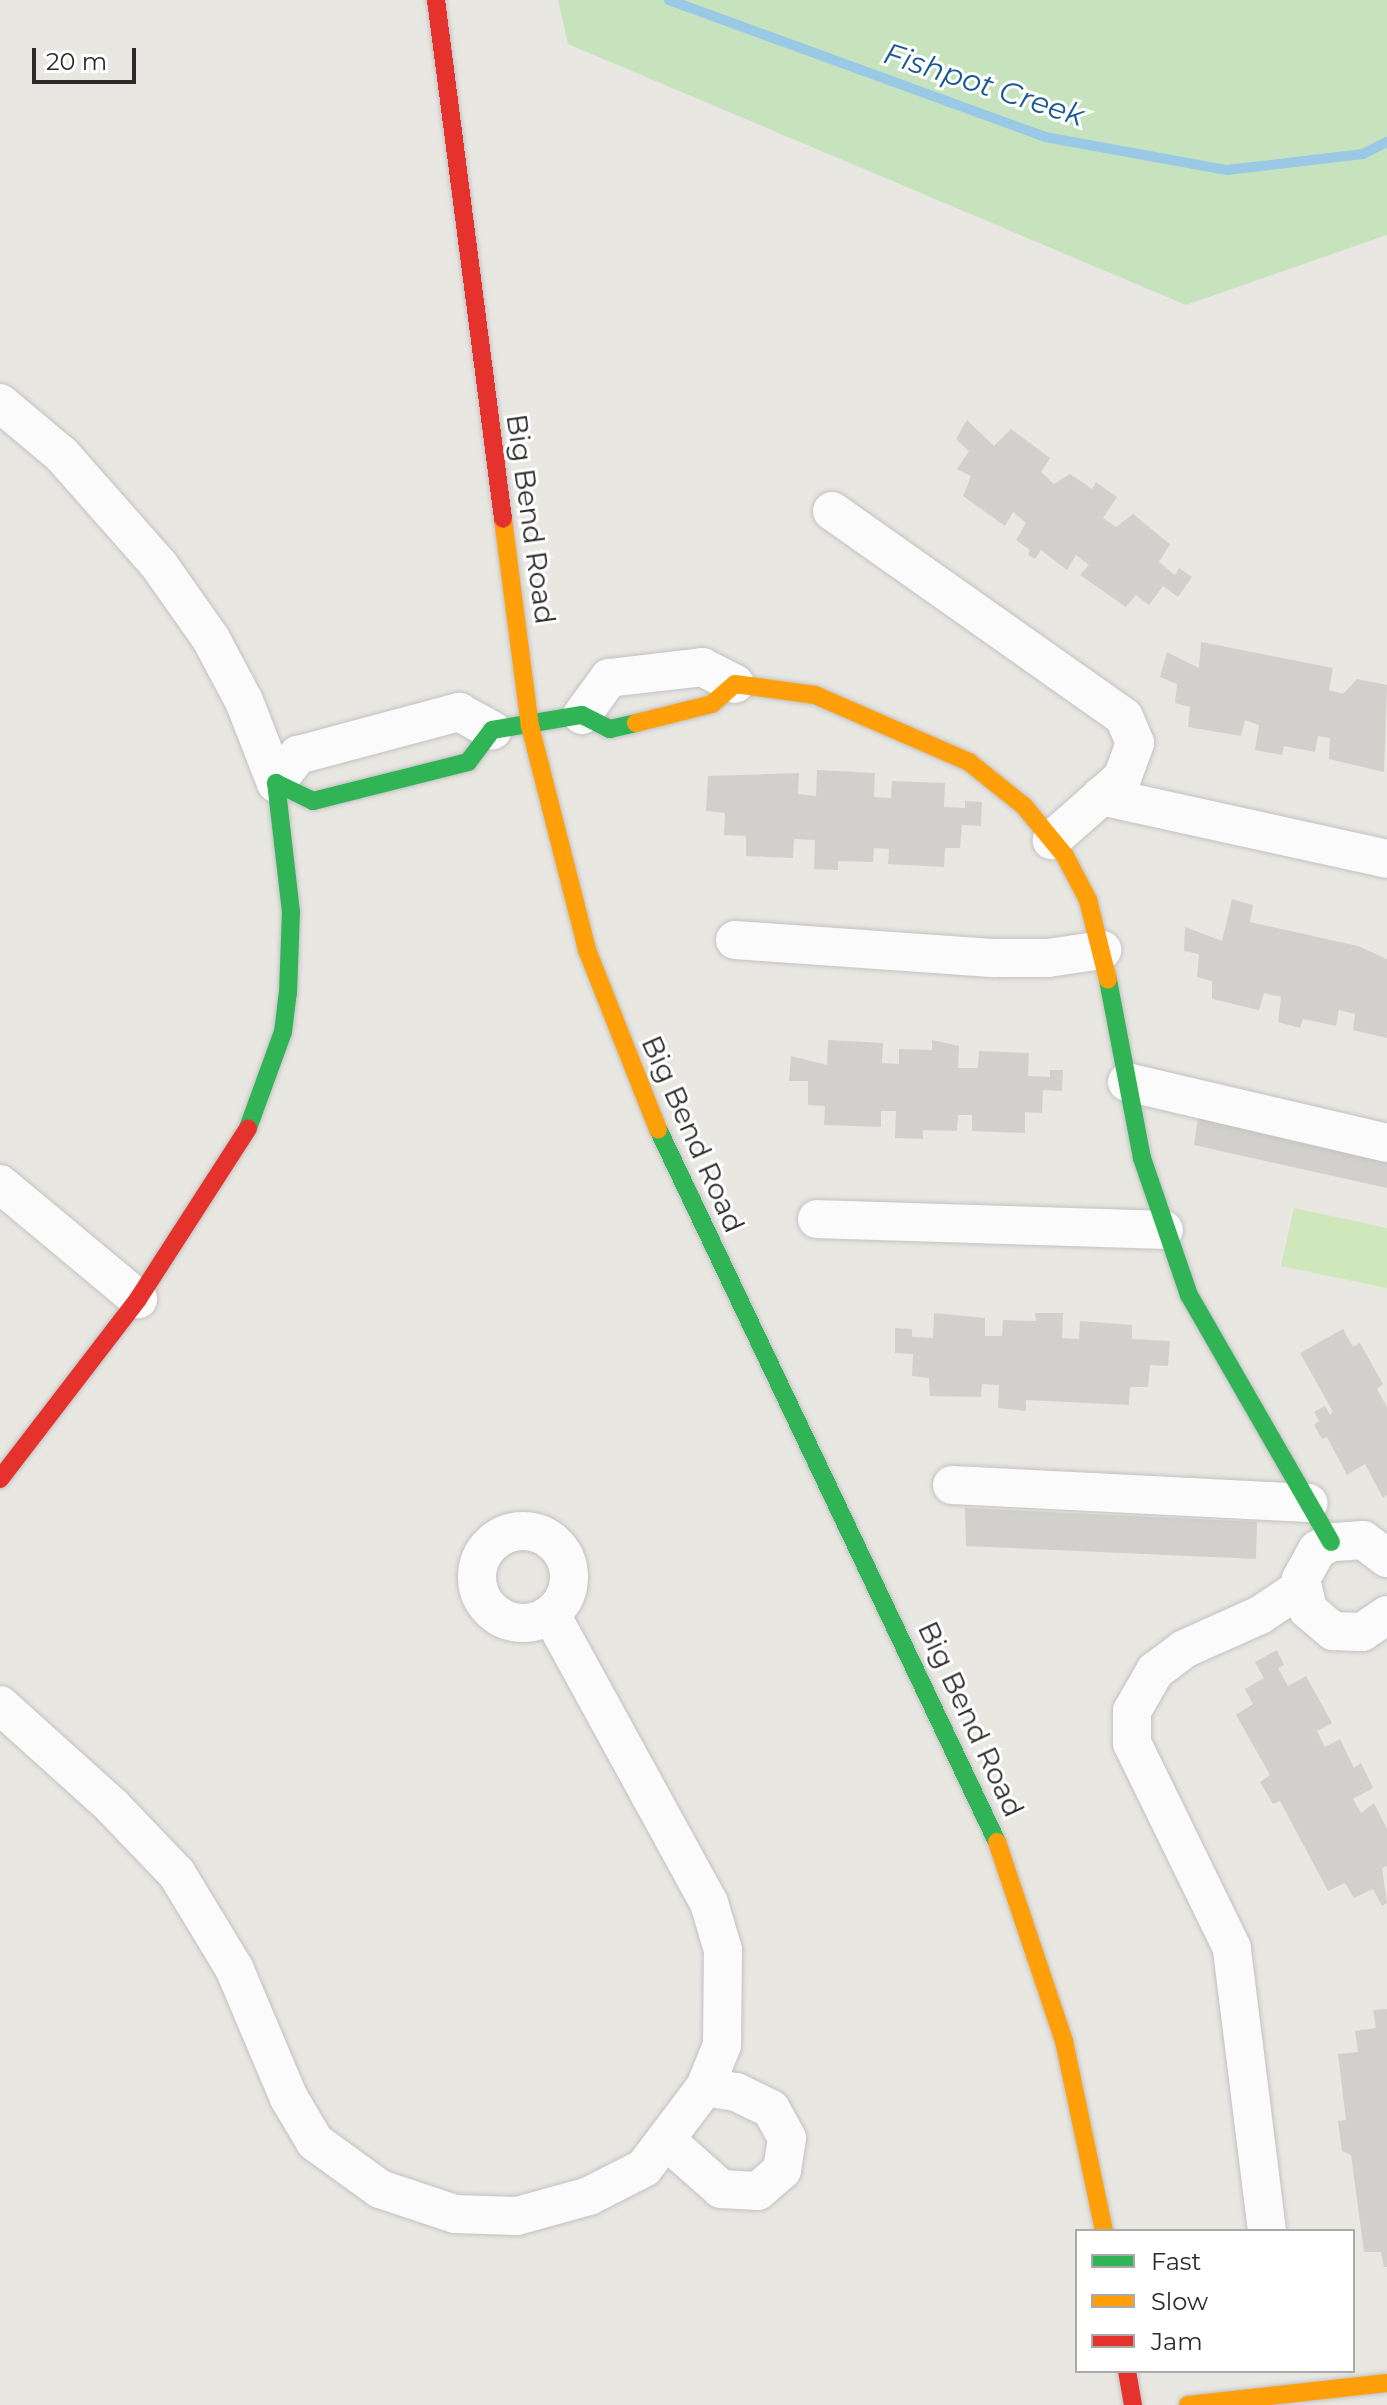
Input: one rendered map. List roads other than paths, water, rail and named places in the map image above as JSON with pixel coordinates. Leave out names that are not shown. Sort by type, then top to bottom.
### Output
[{"type":"street","name":"Big Bend Road","points":[[436,0],[530,726],[587,950],[627,1061],[682,1184],[980,1798],[1023,1908],[1064,2041],[1104,2229]]},
{"type":"street","points":[[0,403],[62,455],[159,565],[231,676],[276,783],[286,836],[291,912],[283,1032],[261,1102],[230,1161],[138,1299],[0,1479]]},
{"type":"street","points":[[832,511],[1124,717],[1135,743],[1122,778],[1052,840]]},
{"type":"street","points":[[276,783],[298,755],[459,712],[492,730],[582,715],[609,678],[702,667],[735,684],[815,695],[969,762],[1024,806],[1052,840],[1088,900],[1102,950],[1127,1082],[1164,1230],[1189,1295],[1331,1542]]},
{"type":"street","points":[[276,783],[313,801],[468,762],[492,730]]},
{"type":"street","points":[[1101,796],[1387,859]]},
{"type":"street","points":[[735,940],[995,958],[1048,958],[1102,950]]},
{"type":"street","points":[[1127,1082],[1387,1143]]},
{"type":"street","points":[[0,1184],[138,1299]]},
{"type":"street","points":[[817,1219],[1164,1230]]},
{"type":"street","points":[[952,1485],[1309,1503]]},
{"type":"street","points":[[1387,1558],[1363,1540],[1331,1542],[1307,1563],[1302,1587],[1308,1610],[1333,1631],[1362,1632],[1387,1615]]},
{"type":"street","points":[[1267,2229],[1232,1948],[1132,1743],[1132,1711],[1155,1671],[1184,1649],[1260,1615],[1302,1587]]},
{"type":"street","points":[[0,1705],[112,1806],[177,1874],[234,1968],[289,2098],[315,2142],[344,2167],[380,2189],[455,2214],[517,2216],[589,2196],[626,2179],[667,2141],[705,2087],[722,2045],[723,1950],[709,1903],[551,1614]]},
{"type":"street","points":[[667,2141],[721,2189],[758,2191],[777,2177],[787,2155],[781,2122],[757,2100],[705,2087]]},
{"type":"street","points":[[1127,2373],[1133,2405]]},
{"type":"street","points":[[1188,2405],[1387,2383]]},
{"type":"waterway","name":"Fishpot Creek","points":[[669,0],[1045,137],[1227,170],[1363,154],[1387,142]]}]
